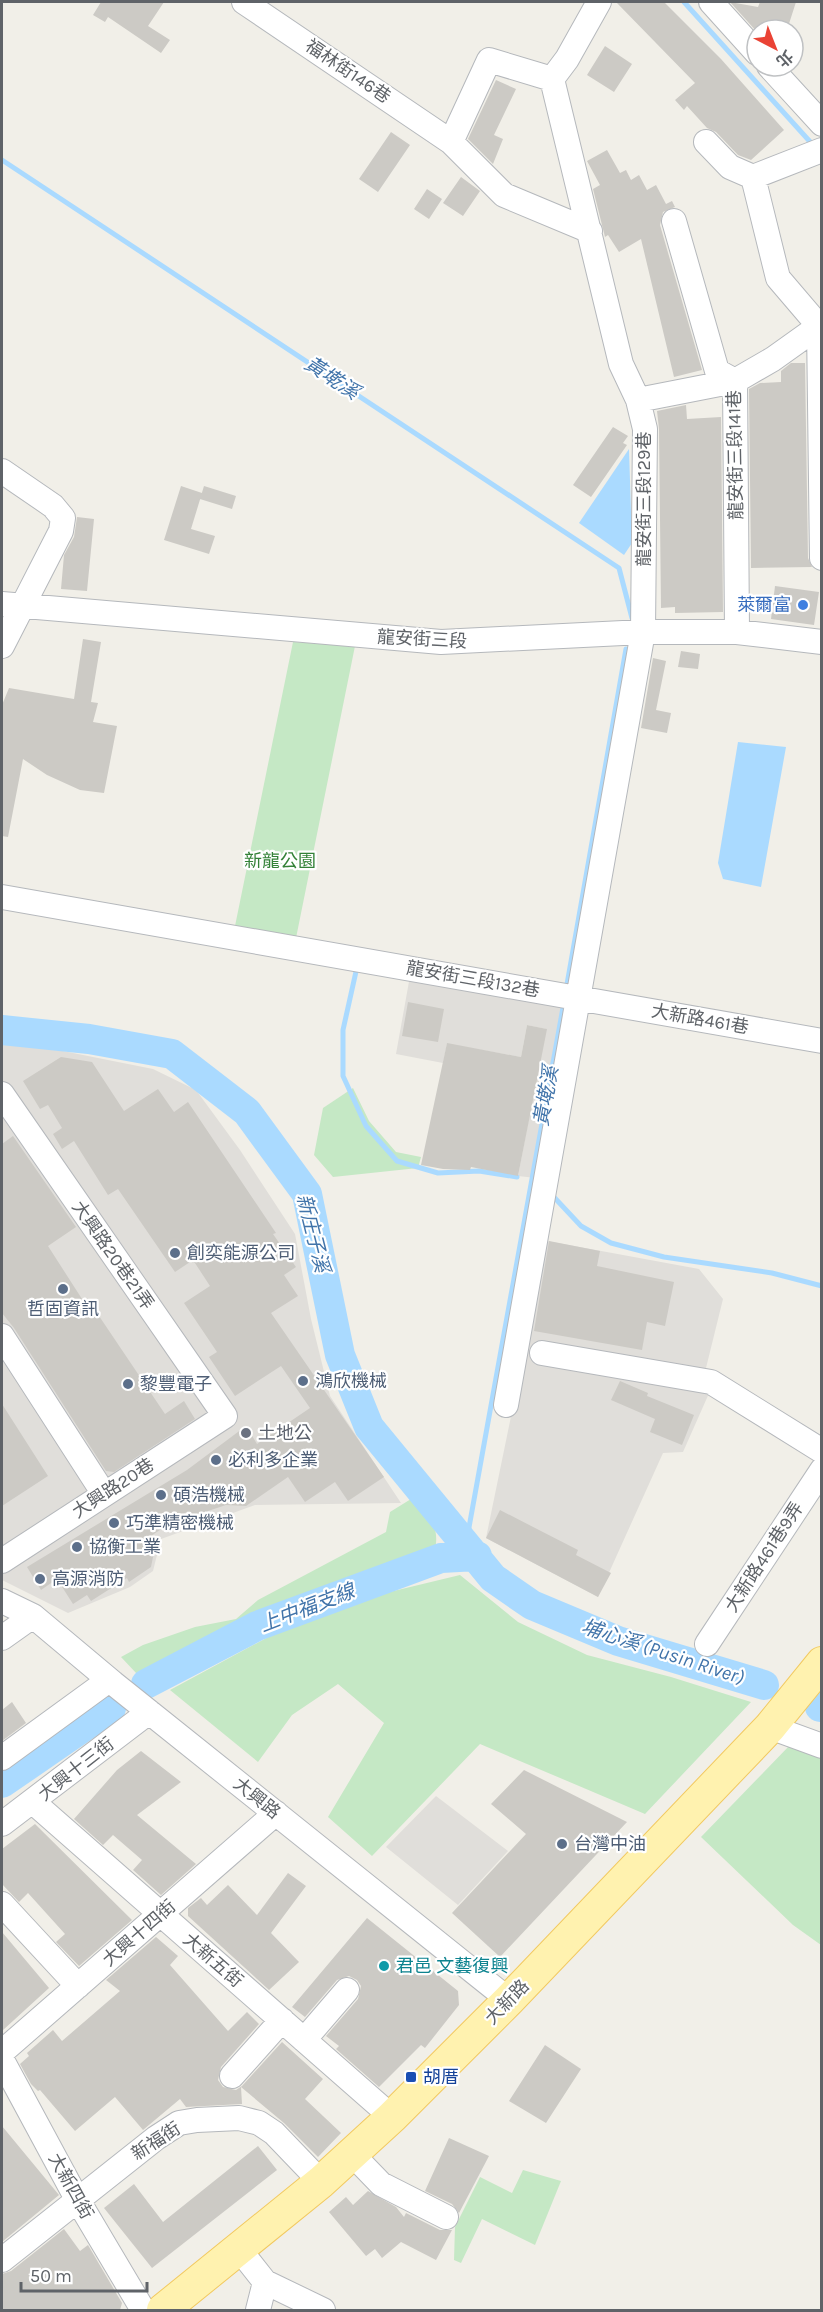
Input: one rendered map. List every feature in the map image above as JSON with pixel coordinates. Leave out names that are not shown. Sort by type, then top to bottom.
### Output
[{"type":"main road","name":"大新路","points":[[163,2310],[321,2182],[392,2117],[509,2000],[774,1723],[818,1670]]},
{"type":"street","name":"福林街146巷","points":[[244,2],[451,142],[504,195],[590,231]]},
{"type":"street","points":[[451,142],[489,60],[552,80],[567,59],[599,2]]},
{"type":"street","points":[[711,2],[745,40]]},
{"type":"street","points":[[780,78],[822,124]]},
{"type":"street","name":"龍安街三段129巷","points":[[552,80],[621,364],[638,400],[645,429],[643,632]]},
{"type":"street","points":[[706,142],[730,167],[753,177],[812,153]]},
{"type":"street","points":[[753,177],[778,278],[820,325],[822,558]]},
{"type":"street","name":"龍安街三段141巷","points":[[675,221],[717,371],[735,381],[737,632]]},
{"type":"street","points":[[638,400],[735,381],[820,325]]},
{"type":"street","points":[[2,471],[53,506],[63,518],[61,531],[13,605],[2,646]]},
{"type":"street","name":"龍安街三段","points":[[13,605],[441,642],[643,632],[737,632],[821,636]]},
{"type":"street","points":[[506,1405],[643,632]]},
{"type":"street","name":"龍安街三段132巷","points":[[2,897],[579,998]]},
{"type":"street","name":"大新路461巷","points":[[579,998],[822,1041]]},
{"type":"street","name":"大興路20巷21弄","points":[[2,1094],[225,1416]]},
{"type":"street","points":[[2,1336],[104,1494]]},
{"type":"street","points":[[542,1353],[711,1382],[822,1451]]},
{"type":"street","name":"大興路20巷","points":[[2,1561],[225,1416]]},
{"type":"street","name":"大新路461巷9弄","points":[[707,1644],[822,1470]]},
{"type":"street","name":"大興路","points":[[2,1601],[33,1616],[109,1680],[509,2000]]},
{"type":"street","points":[[2,1638],[33,1616]]},
{"type":"street","points":[[2,1758],[109,1680]]},
{"type":"street","name":"大興十三街","points":[[2,1824],[149,1712]]},
{"type":"street","points":[[774,1723],[822,1746]]},
{"type":"street","name":"大新五街","points":[[33,1802],[392,2117]]},
{"type":"street","name":"大興十四街","points":[[2,2052],[276,1813]]},
{"type":"street","points":[[2,1904],[78,1986]]},
{"type":"street","points":[[304,2040],[347,1990]]},
{"type":"street","points":[[232,2076],[282,2020]]},
{"type":"street","name":"大新四街","points":[[2,2060],[77,2199],[143,2310]]},
{"type":"street","name":"新福街","points":[[2,2260],[156,2138],[179,2124],[198,2120],[239,2118],[259,2122],[274,2133],[321,2182]]},
{"type":"street","points":[[352,2154],[381,2184],[446,2217]]},
{"type":"street","points":[[239,2249],[265,2282],[323,2310]]},
{"type":"street","points":[[258,2310],[265,2282]]},
{"type":"shaded area","points":[[410,976],[570,1004],[536,1178],[518,1176],[546,1029],[527,1025],[521,1057],[447,1044],[443,1063],[396,1054]]},
{"type":"shaded area","points":[[2,1043],[53,1049],[153,1069],[196,1090],[240,1150],[295,1234],[311,1319],[330,1396],[401,1503],[255,1505],[161,1539],[153,1571],[130,1587],[68,1613],[2,1580]]},
{"type":"shaded area","points":[[547,1241],[699,1269],[723,1299],[706,1368],[718,1373],[683,1452],[663,1453],[598,1597],[486,1538]]},
{"type":"shaded area","points":[[436,1796],[508,1851],[458,1905],[386,1847]]},
{"type":"green space","name":"新龍公園","points":[[293,642],[355,646],[296,938],[235,926]]},
{"type":"green space","points":[[353,1088],[369,1121],[396,1152],[421,1157],[418,1168],[333,1177],[314,1155],[323,1108]]},
{"type":"green space","points":[[411,1499],[433,1523],[436,1537],[434,1554],[298,1603],[156,1668],[137,1674],[121,1657],[143,1645],[195,1627],[236,1619],[258,1600],[386,1532],[390,1512]]},
{"type":"green space","points":[[460,1575],[518,1622],[587,1655],[671,1677],[751,1702],[645,1814],[480,1744],[372,1856],[328,1817],[384,1723],[338,1684],[292,1715],[258,1762],[170,1690],[283,1629],[377,1595]]},
{"type":"green space","points":[[790,1745],[821,1758],[821,1945],[793,1925],[701,1837]]},
{"type":"green space","points":[[523,2170],[561,2181],[535,2245],[482,2219],[461,2263],[454,2260],[455,2227],[480,2177],[512,2193]]},
{"type":"water","points":[[629,449],[632,543],[624,555],[579,523]]},
{"type":"water","points":[[738,742],[786,747],[761,887],[723,879],[718,863]]},
{"type":"building","points":[[101,2],[164,2],[148,26],[170,40],[161,53],[108,17],[105,22],[93,15]]},
{"type":"building","points":[[616,2],[664,2],[721,59],[784,130],[751,160],[738,155],[716,132],[707,128],[687,106],[684,110],[675,100],[695,83]]},
{"type":"building","points":[[730,2],[758,7],[760,2],[796,2],[791,18],[745,19]]},
{"type":"building","points":[[605,46],[632,64],[614,92],[587,75]]},
{"type":"building","points":[[496,80],[516,89],[494,135],[503,139],[493,164],[468,139]]},
{"type":"building","points":[[391,132],[410,145],[378,192],[359,179]]},
{"type":"building","points":[[607,150],[620,173],[626,170],[631,180],[639,175],[647,190],[656,185],[666,204],[672,201],[675,207],[663,212],[660,225],[702,370],[674,377],[641,239],[619,252],[608,235],[605,237],[593,189],[600,185],[587,161]]},
{"type":"building","points":[[461,177],[480,191],[463,216],[443,203]]},
{"type":"building","points":[[427,189],[442,199],[429,219],[414,209]]},
{"type":"building","points":[[791,363],[805,363],[808,558],[812,567],[751,568],[749,389],[760,383],[781,382],[781,371]]},
{"type":"building","points":[[686,405],[687,419],[721,417],[723,612],[675,613],[675,607],[661,608],[657,411]]},
{"type":"building","points":[[613,427],[628,436],[623,443],[627,445],[591,497],[573,485]]},
{"type":"building","points":[[181,486],[202,493],[191,529],[215,536],[209,554],[164,540]]},
{"type":"building","points":[[204,486],[236,496],[232,509],[200,499]]},
{"type":"building","points":[[77,517],[94,519],[87,591],[61,589],[64,555],[74,537]]},
{"type":"building","points":[[775,586],[819,592],[814,625],[771,619]]},
{"type":"building","points":[[83,639],[101,642],[91,702],[98,703],[93,722],[117,726],[104,793],[80,790],[47,775],[23,759],[8,837],[2,836],[2,705],[9,688],[74,699]]},
{"type":"building","points":[[681,651],[700,654],[698,669],[678,667]]},
{"type":"building","points":[[653,658],[666,661],[656,710],[671,713],[667,733],[641,728]]},
{"type":"building","points":[[408,1002],[444,1009],[438,1042],[402,1036]]},
{"type":"building","points":[[527,1025],[547,1029],[518,1176],[471,1167],[470,1170],[443,1169],[421,1165],[447,1043],[521,1057]]},
{"type":"building","points":[[61,1057],[92,1062],[124,1111],[158,1089],[174,1112],[188,1102],[276,1233],[273,1234],[296,1267],[284,1275],[298,1296],[271,1313],[384,1477],[348,1501],[335,1482],[305,1502],[288,1477],[246,1506],[226,1505],[193,1516],[188,1511],[148,1538],[155,1547],[151,1567],[129,1582],[127,1578],[91,1601],[87,1595],[73,1604],[57,1579],[41,1590],[27,1567],[187,1470],[246,1426],[257,1444],[310,1408],[281,1366],[235,1396],[209,1357],[217,1352],[184,1303],[210,1286],[193,1260],[175,1272],[118,1189],[108,1195],[74,1141],[62,1149],[53,1134],[62,1128],[48,1105],[40,1109],[23,1081]]},
{"type":"building","points":[[13,1136],[76,1227],[48,1246],[91,1313],[95,1310],[165,1414],[184,1401],[195,1419],[114,1472],[106,1471],[2,1313],[2,1144]]},
{"type":"building","points":[[549,1241],[600,1251],[597,1266],[674,1282],[665,1326],[647,1322],[642,1350],[534,1331]]},
{"type":"building","points":[[620,1381],[648,1393],[647,1396],[694,1415],[682,1445],[650,1432],[655,1419],[611,1400]]},
{"type":"building","points":[[2,1404],[48,1476],[2,1506]]},
{"type":"building","points":[[500,1510],[578,1550],[576,1555],[611,1573],[598,1597],[486,1538]]},
{"type":"building","points":[[12,1702],[26,1723],[2,1741],[2,1710]]},
{"type":"building","points":[[141,1751],[181,1782],[137,1815],[196,1864],[161,1895],[133,1870],[142,1860],[113,1835],[103,1845],[74,1819],[117,1770]]},
{"type":"building","name":"台灣中油","points":[[524,1770],[627,1822],[500,1957],[452,1913],[526,1834],[491,1804]]},
{"type":"building","points":[[35,1824],[132,1920],[79,1966],[56,1942],[65,1934],[28,1893],[19,1902],[2,1884],[2,1849]]},
{"type":"building","points":[[288,1873],[306,1886],[271,1933],[299,1962],[269,1990],[188,1916],[188,1908],[201,1898],[207,1905],[228,1885],[257,1915]]},
{"type":"building","points":[[367,1918],[458,1991],[459,2005],[425,2048],[421,2045],[379,2087],[336,2049],[339,2046],[326,2036],[358,1999],[361,1986],[357,1980],[349,1976],[337,1980],[305,2017],[292,2007]]},
{"type":"building","points":[[2,1932],[49,1988],[2,2031]]},
{"type":"building","points":[[156,1937],[178,1956],[170,1965],[228,2031],[247,2012],[259,2024],[221,2067],[218,2080],[223,2087],[236,2090],[242,2086],[282,2042],[323,2079],[305,2099],[341,2133],[318,2157],[284,2123],[241,2087],[242,2104],[186,2107],[180,2099],[143,2130],[115,2097],[75,2131],[40,2090],[38,2091],[31,2084],[20,2064],[29,2056],[27,2053],[53,2030],[62,2041],[120,1991],[106,1980]]},
{"type":"building","points":[[545,2045],[581,2069],[546,2123],[509,2101]]},
{"type":"building","points":[[2,2126],[59,2195],[2,2242]]},
{"type":"building","points":[[449,2138],[489,2156],[459,2213],[452,2204],[425,2191]]},
{"type":"building","points":[[258,2146],[277,2170],[152,2268],[104,2208],[134,2184],[163,2222]]},
{"type":"building","points":[[368,2191],[396,2207],[404,2217],[406,2213],[440,2230],[452,2230],[436,2260],[401,2242],[382,2258],[375,2249],[366,2256],[329,2212],[346,2197],[353,2205]]},
{"type":"building","points":[[64,2229],[80,2251],[88,2245],[122,2303],[120,2310],[2,2310],[2,2274],[11,2271]]},
{"type":"waterway","points":[[684,2],[813,145]]},
{"type":"waterway","name":"黃墘溪","points":[[2,160],[619,568],[632,618]]},
{"type":"waterway","name":"黃墘溪","points":[[566,990],[626,649]]},
{"type":"waterway","points":[[357,967],[343,1030],[343,1076],[366,1126],[397,1161],[438,1173],[479,1171],[517,1177]]},
{"type":"waterway","name":"黃墘溪","points":[[466,1544],[564,1002]]},
{"type":"waterway","name":"新庄子溪","points":[[2,1030],[89,1039],[172,1054],[247,1112],[307,1194],[340,1355],[369,1427],[493,1578],[532,1605],[618,1641],[764,1685]]},
{"type":"waterway","points":[[552,1195],[581,1226],[611,1243],[664,1257],[772,1273],[822,1286]]},
{"type":"waterway","name":"上中福支線","points":[[146,1684],[257,1626],[441,1558],[477,1556]]},
{"type":"waterway","points":[[2,1783],[111,1708]]},
{"type":"place","name":"萊爾富","points":[[803,605]]},
{"type":"place","name":"創奕能源公司","points":[[175,1253]]},
{"type":"place","name":"哲固資訊","points":[[63,1289]]},
{"type":"place","name":"鴻欣機械","points":[[303,1381]]},
{"type":"place","name":"黎豐電子","points":[[128,1384]]},
{"type":"place","name":"土地公","points":[[246,1433]]},
{"type":"place","name":"必利多企業","points":[[216,1460]]},
{"type":"place","name":"碩浩機械","points":[[161,1495]]},
{"type":"place","name":"巧準精密機械","points":[[114,1523]]},
{"type":"place","name":"協衡工業","points":[[77,1547]]},
{"type":"place","name":"高源消防","points":[[40,1579]]},
{"type":"place","name":"台灣中油","points":[[562,1844]]},
{"type":"place","name":"君邑 文藝復興","points":[[384,1966]]},
{"type":"place","name":"胡厝","points":[[411,2077]]},
{"type":"water label","name":"埔心溪 (Pusin River)","points":[[663,1652]]}]
